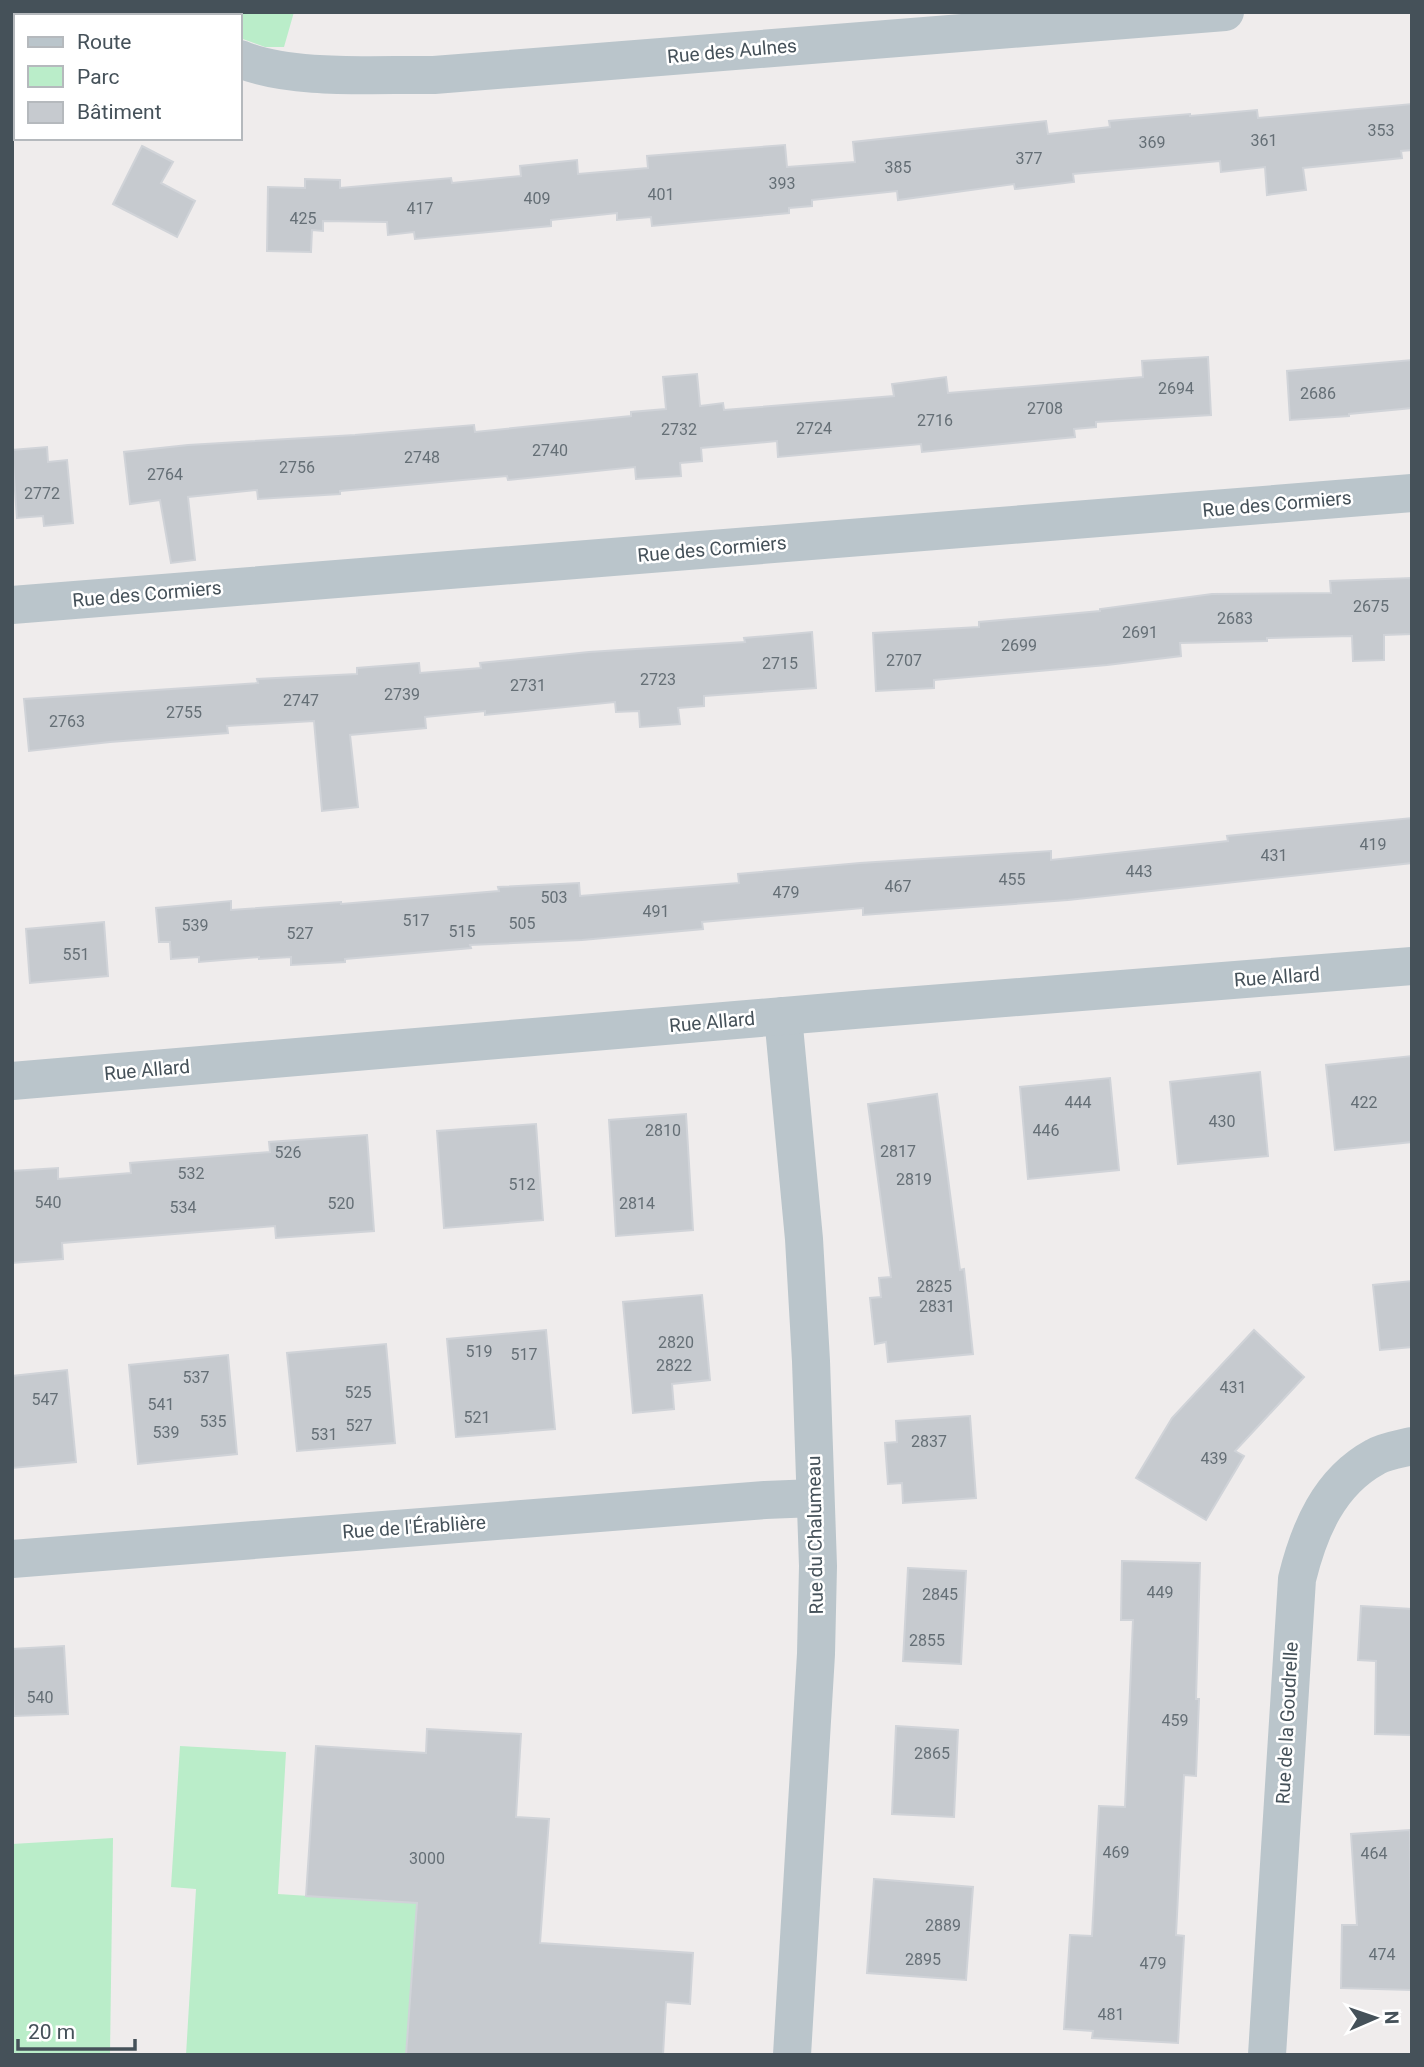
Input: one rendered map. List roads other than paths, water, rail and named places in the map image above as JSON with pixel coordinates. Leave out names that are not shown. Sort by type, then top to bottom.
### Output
[{"type":"street","name":"Rue des Aulnes","points":[[242,61],[258,67],[323,74],[434,75],[1225,12]]},
{"type":"street","name":"Rue des Cormiers","points":[[12,605],[1412,493]]},
{"type":"street","name":"Rue Allard","points":[[12,1081],[1412,966]]},
{"type":"street","name":"Rue du Chalumeau","points":[[783,1016],[804,1239],[818,1566],[816,1654],[792,2055]]},
{"type":"street","name":"Rue de la Goudrelle","points":[[1267,2055],[1297,1578],[1304,1551],[1318,1517],[1351,1472],[1377,1455],[1412,1446]]},
{"type":"street","name":"Rue de l'Érablière","points":[[12,1559],[815,1498]]}]
